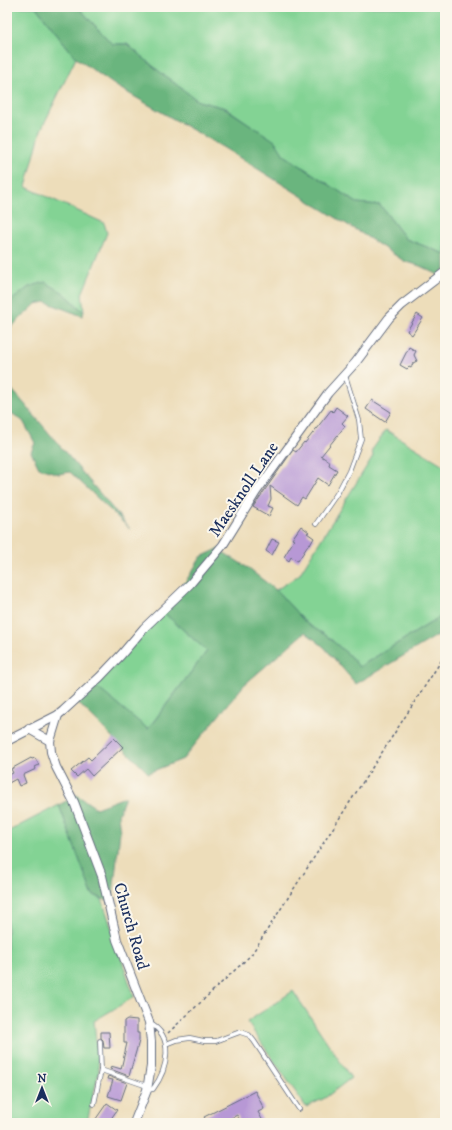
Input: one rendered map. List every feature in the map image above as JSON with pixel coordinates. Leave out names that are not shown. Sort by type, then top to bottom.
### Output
[{"type":"street","name":"Maesknoll Lane","points":[[58,715],[100,677],[121,656],[144,628],[190,584],[223,546],[256,492],[328,393],[356,362],[389,318],[402,305],[445,272]]},
{"type":"street","points":[[7,740],[58,715]]},
{"type":"street","name":"Church Road","points":[[58,715],[50,741],[51,752],[56,767],[74,802],[102,876],[117,940],[149,1022],[152,1042],[151,1066],[147,1088],[134,1123]]},
{"type":"street","points":[[29,729],[50,741]]},
{"type":"lane","points":[[316,524],[338,492],[349,471],[361,438],[360,420],[345,374]]},
{"type":"lane","points":[[101,1070],[147,1088],[154,1089],[160,1080],[167,1059],[166,1044],[156,1026],[149,1022]]},
{"type":"lane","points":[[166,1044],[176,1040],[190,1038],[204,1041],[216,1041],[240,1032],[249,1035],[299,1109]]},
{"type":"lane","points":[[94,1104],[101,1070],[100,1041]]},
{"type":"path","points":[[163,1037],[251,955],[445,655]]},
{"type":"green space","points":[[7,7],[36,7],[76,58],[41,130],[26,187],[104,223],[107,233],[82,294],[84,312],[64,293],[29,287],[7,304]]},
{"type":"green space","points":[[36,7],[69,7],[80,9],[112,44],[127,44],[198,101],[225,108],[275,141],[284,155],[357,203],[380,205],[406,239],[445,254],[445,269],[439,275],[420,266],[404,261],[224,148],[116,86],[76,58]]},
{"type":"green space","points":[[69,7],[445,7],[445,254],[406,239],[380,205],[357,203],[284,155],[274,141],[226,108],[198,101],[127,44],[112,44],[80,9]]},
{"type":"green space","points":[[45,282],[64,293],[84,312],[82,316],[46,302],[36,304],[7,331],[7,304],[29,287]]},
{"type":"green space","points":[[7,384],[130,529],[70,472],[59,474],[39,468],[31,452],[35,443],[23,421],[7,410]]},
{"type":"green space","points":[[386,430],[445,466],[445,614],[359,667],[351,657],[327,636],[307,624],[276,590],[299,575],[373,456],[372,450]]},
{"type":"green space","points":[[218,549],[245,566],[276,590],[307,624],[327,636],[351,657],[359,667],[445,614],[445,631],[356,684],[324,647],[305,632],[244,685],[183,759],[148,773],[77,702],[94,685],[148,729],[207,651],[163,612],[186,581],[201,557]]},
{"type":"green space","points":[[163,612],[207,651],[147,730],[94,685]]},
{"type":"green space","points":[[77,795],[96,808],[125,797],[118,815],[120,832],[112,903],[92,894],[59,805]]},
{"type":"green space","points":[[59,805],[92,894],[102,899],[134,997],[94,1021],[99,1071],[87,1122],[7,1123],[7,832]]},
{"type":"green space","points":[[293,991],[351,1078],[325,1098],[306,1107],[247,1022]]},
{"type":"building","points":[[417,314],[423,318],[412,335],[407,331]]},
{"type":"building","points":[[409,347],[416,351],[414,355],[417,361],[413,363],[411,368],[409,367],[407,369],[400,365]]},
{"type":"building","points":[[372,400],[391,412],[385,422],[366,409]]},
{"type":"building","points":[[336,407],[348,416],[342,423],[345,426],[321,456],[330,462],[329,465],[337,470],[328,485],[318,478],[305,499],[302,497],[297,505],[270,486],[271,499],[268,506],[273,508],[269,516],[253,507],[293,450],[296,452],[304,442],[305,443],[331,410],[333,412]]},
{"type":"building","points":[[301,526],[314,538],[298,561],[291,557],[289,561],[284,557],[294,540],[292,539]]},
{"type":"building","points":[[272,539],[279,542],[272,555],[266,551]]},
{"type":"building","points":[[114,738],[123,747],[92,776],[86,769],[77,777],[71,771],[88,757],[91,760]]},
{"type":"building","points":[[31,758],[35,758],[39,765],[35,767],[36,769],[23,775],[26,783],[19,786],[16,779],[7,784],[7,776],[13,773],[11,769]]},
{"type":"building","points":[[127,1019],[137,1020],[137,1033],[139,1033],[139,1041],[129,1076],[110,1069],[111,1066],[121,1069],[127,1043],[124,1043],[124,1021]]},
{"type":"building","points":[[101,1032],[109,1032],[110,1048],[104,1048]]},
{"type":"building","points":[[108,1076],[127,1083],[121,1100],[108,1096],[113,1080],[107,1079]]},
{"type":"building","points":[[255,1091],[264,1109],[258,1112],[264,1123],[241,1123],[237,1115],[222,1123],[208,1123],[204,1117]]},
{"type":"building","points":[[107,1103],[117,1110],[108,1123],[93,1123]]}]
